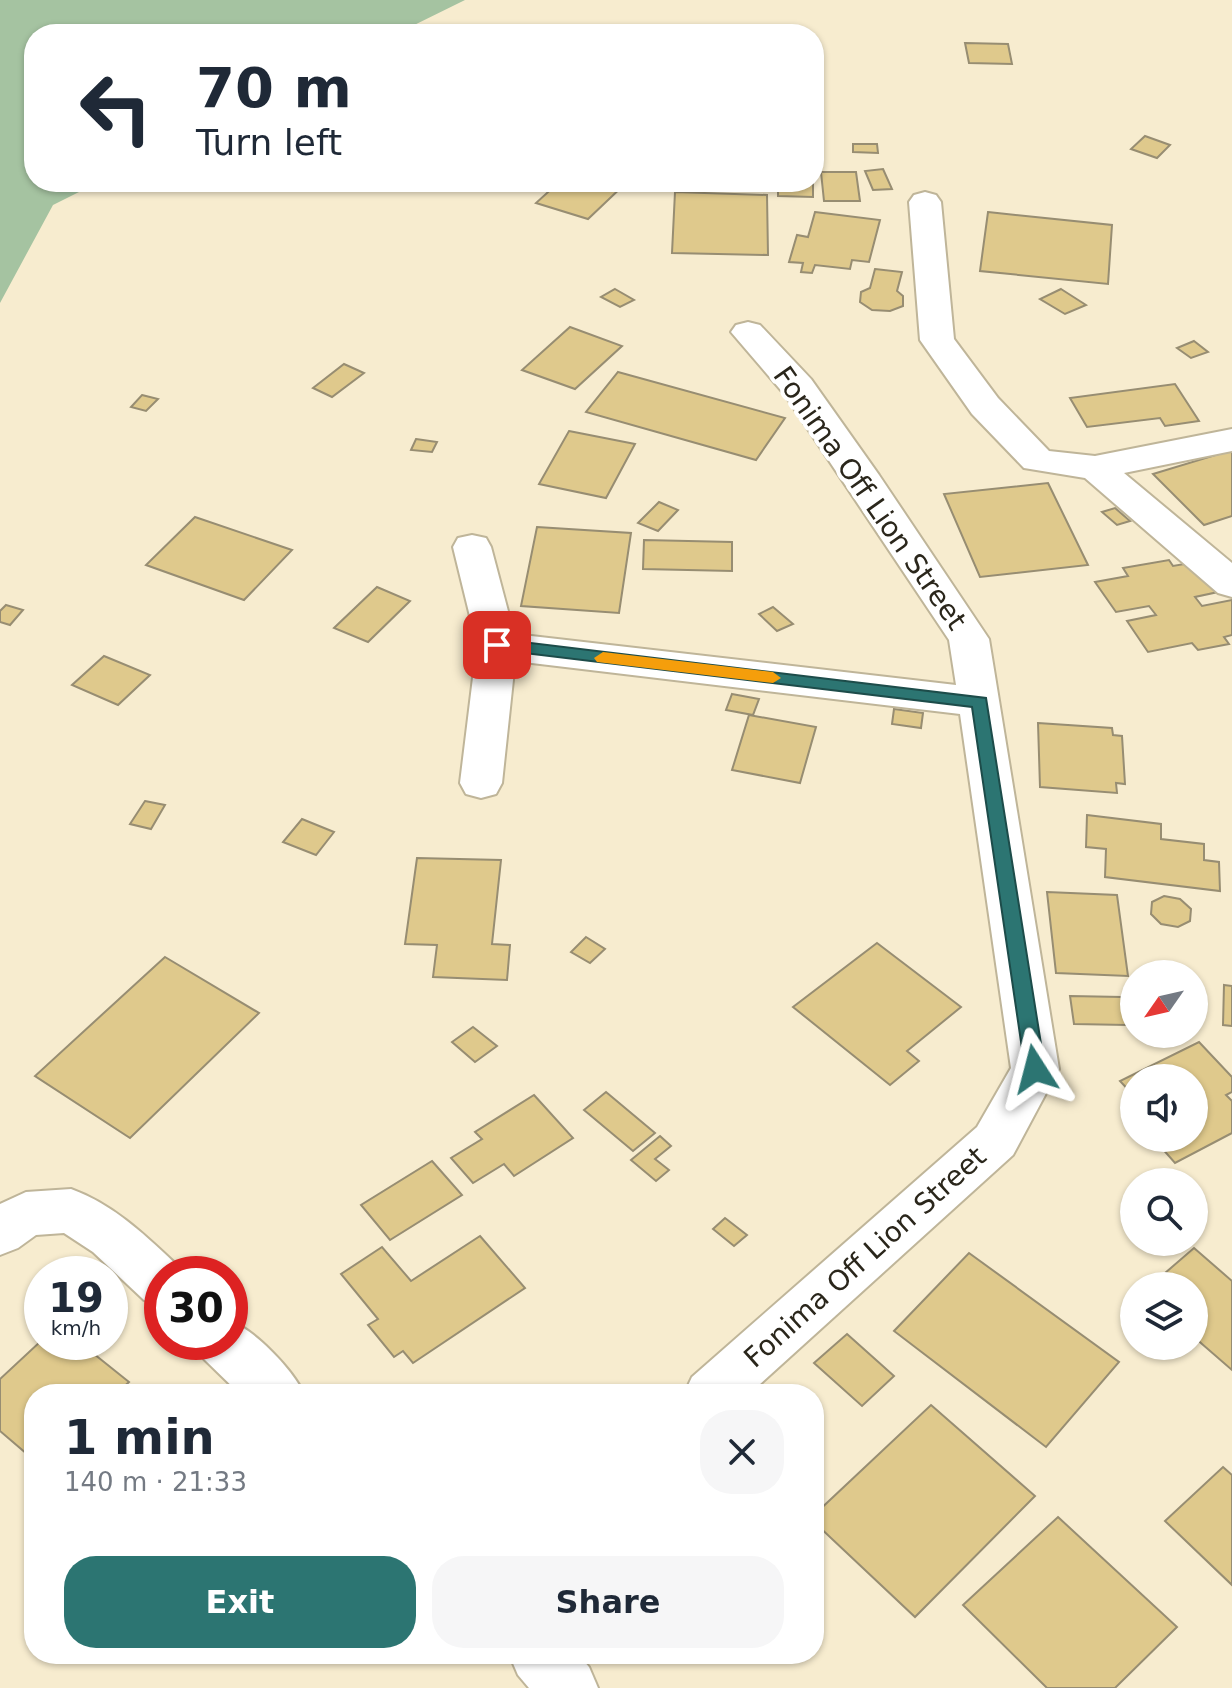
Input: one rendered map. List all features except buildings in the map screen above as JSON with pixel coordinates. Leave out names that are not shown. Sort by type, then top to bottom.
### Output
[{"type":"street","points":[[925,202],[937,340],[985,406],[1037,460],[1095,467],[1232,440]]},
{"type":"street","name":"Fonima Off Lion Street","points":[[722,1384],[995,1141],[1035,1069],[969,639],[798,387],[748,332]]},
{"type":"street","points":[[1095,467],[1232,584]]},
{"type":"street","points":[[472,547],[497,645],[481,783]]},
{"type":"street","points":[[497,645],[980,702]]},
{"type":"street","points":[[0,1233],[26,1214],[71,1211],[111,1236],[144,1267]]},
{"type":"street","points":[[242,1360],[267,1384]]},
{"type":"street","points":[[548,1664],[568,1688]]},
{"type":"green space","points":[[0,0],[465,0],[416,24],[24,24],[24,192],[79,192],[53,205],[0,303]]},
{"type":"slow traffic","points":[[603,658],[773,678]]},
{"type":"route","points":[[497,645],[980,702],[1035,1069]]}]
